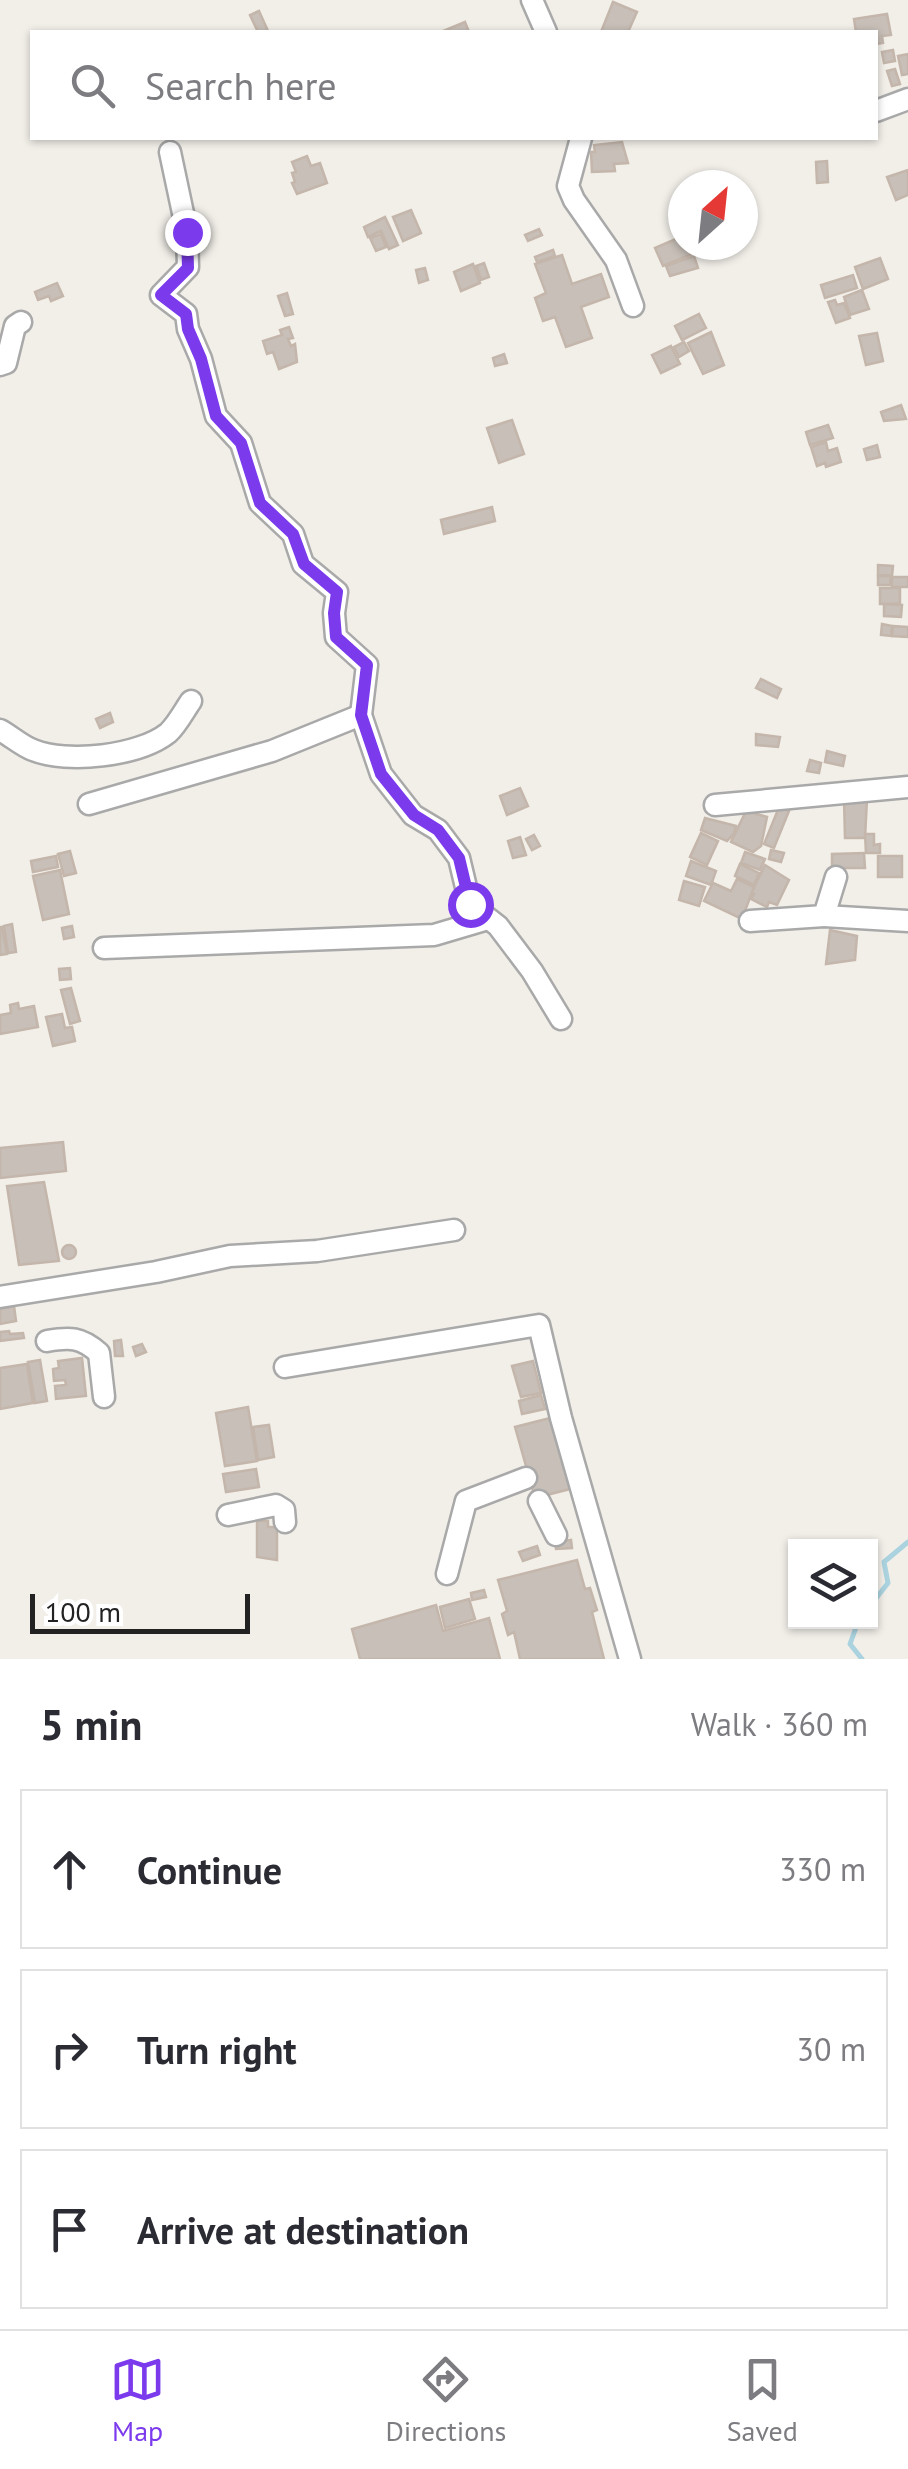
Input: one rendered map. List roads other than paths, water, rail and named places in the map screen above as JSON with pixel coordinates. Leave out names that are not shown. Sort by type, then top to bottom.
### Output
[{"type":"street","points":[[532,0],[545,30]]},
{"type":"street","points":[[878,110],[908,99]]},
{"type":"street","points":[[580,140],[568,186],[616,260],[633,306]]},
{"type":"street","points":[[170,152],[187,232],[188,268],[161,295],[186,314],[216,416],[241,443],[260,503],[293,534],[304,564],[337,592],[336,637],[367,665],[361,715],[381,774],[414,815],[438,830],[459,858],[470,904],[532,970],[561,1019]]},
{"type":"street","points":[[0,366],[6,363],[15,326],[22,322]]},
{"type":"street","points":[[0,730],[32,750],[65,759],[106,754],[140,747],[169,732],[191,702]]},
{"type":"street","points":[[89,804],[272,751],[361,715]]},
{"type":"street","points":[[715,805],[908,788]]},
{"type":"street","points":[[824,916],[836,876]]},
{"type":"street","points":[[750,920],[824,916],[908,921]]},
{"type":"street","points":[[104,948],[434,936],[488,919]]},
{"type":"street","points":[[0,1297],[230,1256],[317,1251],[454,1230]]},
{"type":"street","points":[[285,1367],[539,1325],[561,1418],[630,1659]]},
{"type":"street","points":[[47,1341],[71,1336],[88,1342],[99,1353],[104,1398]]},
{"type":"street","points":[[447,1574],[466,1501],[526,1478]]},
{"type":"street","points":[[539,1501],[556,1535]]},
{"type":"street","points":[[228,1515],[276,1505],[284,1510],[285,1522]]},
{"type":"waterway","points":[[878,1596],[888,1583],[884,1562],[908,1542]]},
{"type":"waterway","points":[[855,1629],[850,1644],[862,1659]]}]
